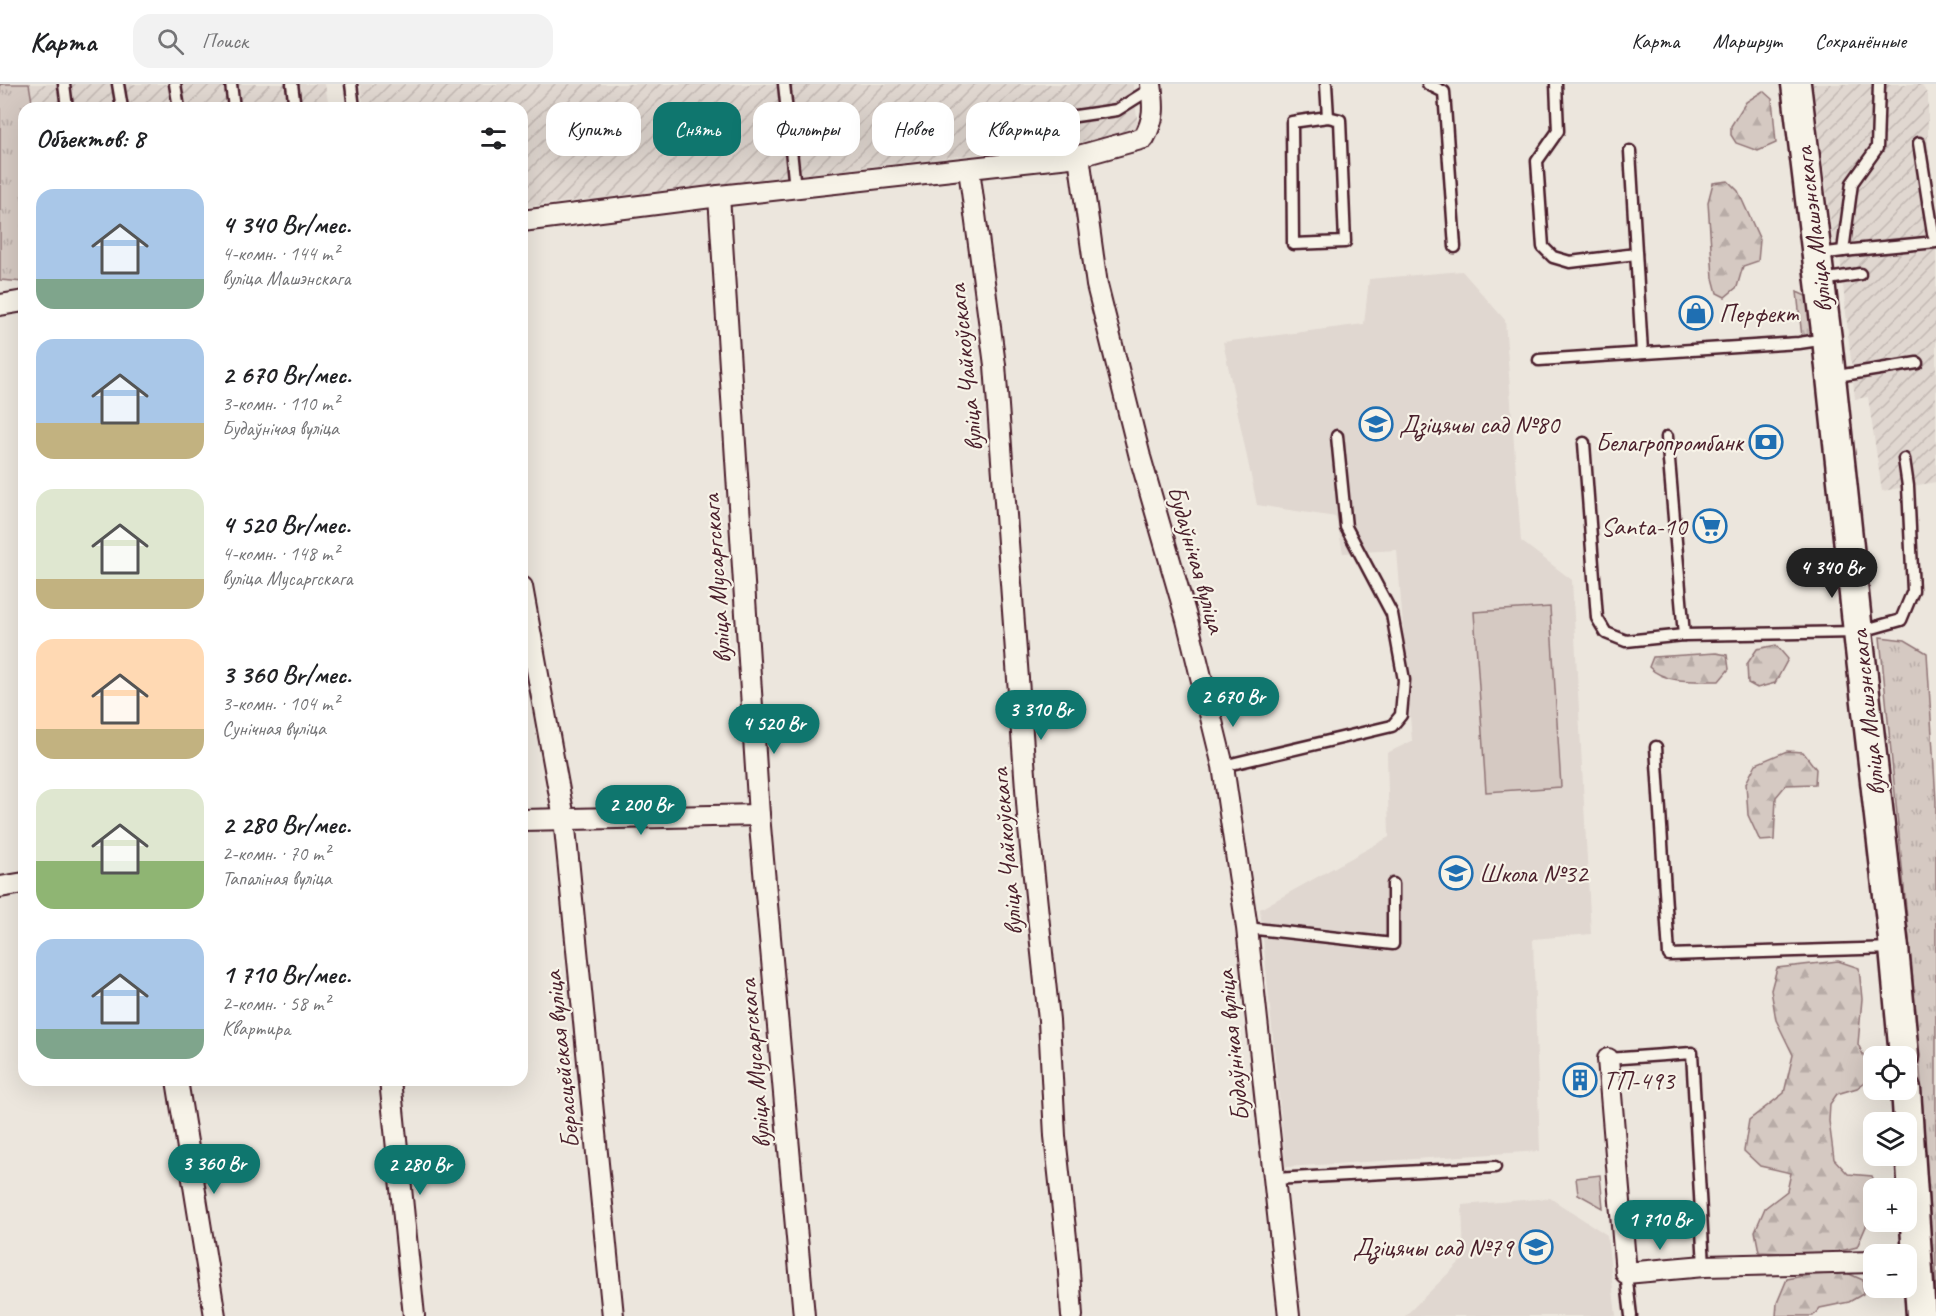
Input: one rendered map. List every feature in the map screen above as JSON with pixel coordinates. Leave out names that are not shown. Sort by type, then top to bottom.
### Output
[{"type":"main road","name":"вуліца Машэнскага","points":[[1796,84],[1826,262],[1827,339],[1903,1046]]},
{"type":"main road","points":[[1906,1100],[1911,1244]]},
{"type":"main road","points":[[1917,1291],[1921,1316]]},
{"type":"street","points":[[1080,156],[1144,138],[1155,110],[1152,86]]},
{"type":"street","points":[[528,220],[719,196],[1079,156]]},
{"type":"street","name":"Будаўнічая вуліца","points":[[1079,156],[1097,285],[1140,457],[1187,620],[1223,766],[1247,928],[1289,1316]]},
{"type":"street","name":"вуліца Чайкоўскага","points":[[969,169],[995,365],[1029,829],[1049,1020],[1055,1136],[1072,1316]]},
{"type":"street","name":"вуліца Мусаргскага","points":[[719,196],[759,815],[804,1316]]},
{"type":"street","points":[[0,290],[18,292]]},
{"type":"street","points":[[0,305],[18,302]]},
{"type":"street","name":"Берасцейская вуліца","points":[[528,620],[564,818],[613,1316]]},
{"type":"street","points":[[528,820],[759,815]]},
{"type":"street","points":[[0,887],[18,884]]},
{"type":"street","points":[[1608,1059],[1626,1273],[1704,1266],[1863,1262]]},
{"type":"street","points":[[178,1086],[215,1316]]},
{"type":"street","points":[[391,1086],[414,1316]]},
{"type":"lane","points":[[64,84],[66,102]]},
{"type":"lane","points":[[118,84],[121,102]]},
{"type":"lane","points":[[175,84],[178,102]]},
{"type":"lane","points":[[231,84],[233,102]]},
{"type":"lane","points":[[292,84],[294,102]]},
{"type":"lane","points":[[351,84],[353,102]]},
{"type":"lane","points":[[784,84],[795,188]]},
{"type":"lane","points":[[1326,84],[1328,117]]},
{"type":"lane","points":[[1428,84],[1444,92],[1455,247]]},
{"type":"lane","points":[[1556,84],[1558,131],[1537,161],[1543,246],[1553,257],[1570,262],[1636,254]]},
{"type":"lane","points":[[1826,262],[1852,183],[1878,148],[1879,84]]},
{"type":"lane","points":[[1080,115],[1117,110],[1152,86]]},
{"type":"lane","points":[[1328,117],[1340,120],[1345,242],[1293,244],[1292,122],[1328,117]]},
{"type":"lane","points":[[1826,262],[1936,241],[1919,143]]},
{"type":"lane","points":[[1630,151],[1642,352]]},
{"type":"lane","points":[[1826,262],[1860,274]]},
{"type":"lane","points":[[1539,360],[1799,343],[1827,339]]},
{"type":"lane","points":[[1831,377],[1917,363]]},
{"type":"lane","points":[[1223,766],[1392,726],[1401,715],[1404,680],[1392,614],[1346,527],[1337,436]]},
{"type":"lane","points":[[1667,437],[1684,635]]},
{"type":"lane","points":[[1584,443],[1597,618],[1606,633],[1626,641],[1684,635],[1858,632],[1901,620],[1912,591],[1908,486],[1904,459]]},
{"type":"lane","points":[[1656,747],[1669,955],[1894,948]]},
{"type":"lane","points":[[1247,928],[1393,944],[1393,884]]},
{"type":"lane","points":[[1608,1059],[1692,1053],[1704,1266]]},
{"type":"lane","points":[[1274,1179],[1494,1167]]},
{"type":"lane","points":[[1626,1273],[1631,1316]]},
{"type":"shaded area","points":[[29,84],[325,84],[328,102],[32,102]]},
{"type":"shaded area","points":[[360,84],[1133,84],[1139,135],[1080,142],[1080,102],[966,102],[966,155],[528,206],[528,102],[363,102]]},
{"type":"shaded area","points":[[1813,84],[1921,84],[1928,95],[1933,233],[1902,243],[1833,242]]},
{"type":"shaded area","points":[[1936,248],[1936,482],[1882,491],[1868,397],[1855,399],[1840,256]]},
{"type":"shaded area","name":"Школа №32","points":[[1462,271],[1505,320],[1521,541],[1572,580],[1591,934],[1533,939],[1540,1151],[1286,1167],[1260,909],[1389,837],[1387,753],[1412,741],[1397,550],[1343,553],[1336,517],[1257,505],[1223,342],[1364,324],[1369,279]]},
{"type":"shaded area","name":"Дзіцячы сад №79","points":[[1550,1198],[1607,1235],[1616,1316],[1405,1316],[1464,1258],[1462,1205]]},
{"type":"green space","points":[[0,84],[29,84],[32,102],[18,102],[18,282],[0,280]]},
{"type":"green space","points":[[1763,91],[1772,99],[1776,143],[1758,151],[1736,143],[1731,135],[1731,126],[1746,102]]},
{"type":"green space","points":[[1728,181],[1738,191],[1760,240],[1758,261],[1743,266],[1737,287],[1725,297],[1717,293],[1713,278],[1708,202],[1713,183]]},
{"type":"green space","points":[[1797,292],[1808,297],[1813,330],[1806,338],[1802,337]]},
{"type":"green space","points":[[1550,607],[1561,787],[1486,792],[1474,612]]},
{"type":"green space","points":[[1880,637],[1905,640],[1927,653],[1936,801],[1936,1302],[1916,1012]]},
{"type":"green space","points":[[1776,645],[1788,659],[1775,683],[1757,688],[1748,683],[1747,664],[1757,649]]},
{"type":"green space","points":[[1716,653],[1727,655],[1729,669],[1719,681],[1672,679],[1649,667],[1653,657]]},
{"type":"green space","points":[[1787,751],[1803,752],[1816,769],[1815,784],[1786,785],[1776,797],[1774,840],[1760,841],[1748,815],[1746,783],[1756,764]]},
{"type":"green space","points":[[1838,961],[1859,968],[1862,999],[1858,1044],[1863,1055],[1863,1084],[1857,1088],[1837,1094],[1830,1104],[1829,1121],[1834,1159],[1848,1174],[1872,1176],[1873,1178],[1863,1178],[1863,1232],[1857,1247],[1824,1255],[1759,1252],[1755,1231],[1765,1208],[1787,1191],[1791,1173],[1760,1166],[1744,1151],[1749,1120],[1784,1093],[1793,1055],[1776,1020],[1771,990],[1777,968]]},
{"type":"green space","points":[[1600,1175],[1603,1208],[1578,1194],[1576,1178]]},
{"type":"green space","points":[[1847,1273],[1863,1280],[1863,1294],[1849,1302],[1820,1308],[1813,1316],[1776,1316],[1777,1303],[1787,1279]]},
{"type":"place","name":"Перфект","points":[[1696,313]]},
{"type":"place","name":"Дзіцячы сад №80","points":[[1376,424]]},
{"type":"place","name":"Белагропромбанк","points":[[1766,442]]},
{"type":"place","name":"Santa-10","points":[[1710,526]]},
{"type":"place","name":"Школа №32","points":[[1456,873]]},
{"type":"place","name":"ТП-493","points":[[1580,1080]]},
{"type":"place","name":"Дзіцячы сад №79","points":[[1536,1247]]}]
